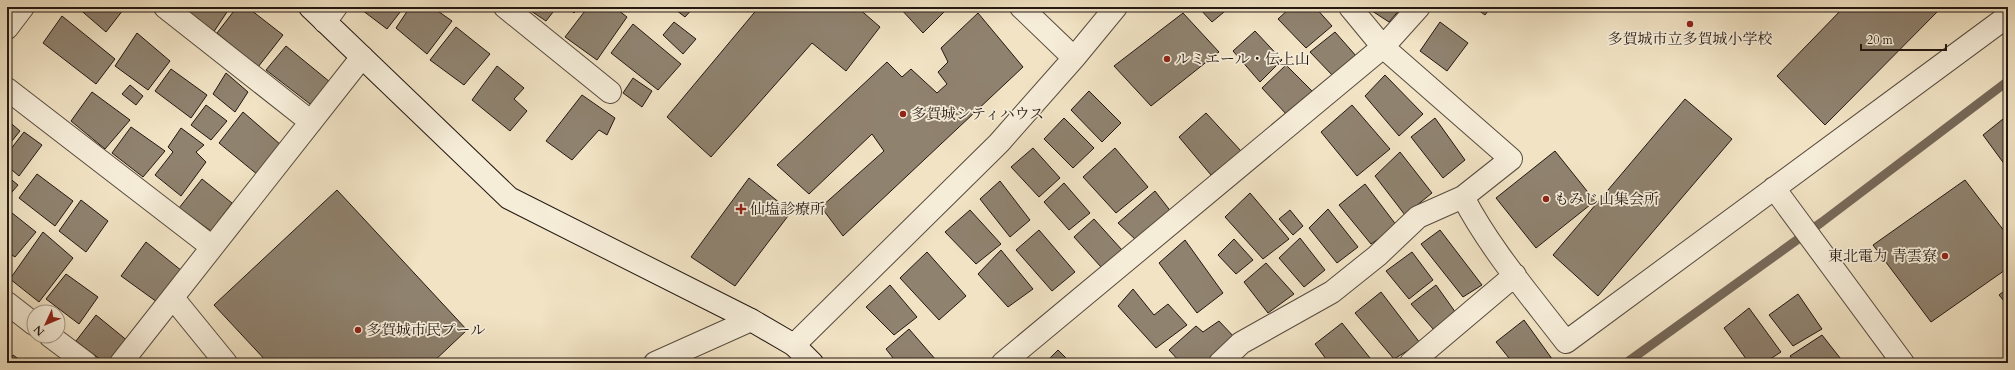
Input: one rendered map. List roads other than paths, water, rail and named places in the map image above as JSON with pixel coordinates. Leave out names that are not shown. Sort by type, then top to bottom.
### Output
[{"type":"street","points":[[7,28],[23,7]]},
{"type":"street","points":[[164,7],[311,122]]},
{"type":"street","points":[[505,7],[610,92]]},
{"type":"street","points":[[1021,7],[1074,58]]},
{"type":"street","points":[[794,345],[999,143],[1074,58],[1116,7]]},
{"type":"street","points":[[1220,363],[1241,343],[1332,292],[1378,256],[1418,217],[1463,197],[1511,159],[1383,48],[1350,7]]},
{"type":"street","points":[[1003,363],[1383,48],[1418,7]]},
{"type":"street","points":[[324,12],[362,57],[509,198],[751,320],[794,345],[812,363]]},
{"type":"street","points":[[1463,197],[1472,215],[1514,275],[1566,342],[2008,16]]},
{"type":"street","points":[[121,363],[362,57]]},
{"type":"street","points":[[7,89],[212,247]]},
{"type":"street","points":[[1774,188],[1903,363]]},
{"type":"street","points":[[1411,363],[1514,275]]},
{"type":"street","points":[[173,298],[226,363]]},
{"type":"street","points":[[7,303],[26,318]]},
{"type":"street","points":[[655,363],[751,320]]},
{"type":"street","points":[[61,344],[86,363]]},
{"type":"waterway","points":[[1626,363],[1822,222],[2008,81]]},
{"type":"place","name":"多賀城市立多賀城小学校","points":[[1690,24]]},
{"type":"place","name":"ルミエール・伝上山","points":[[1167,59]]},
{"type":"place","name":"多賀城シティハウス","points":[[903,114]]},
{"type":"place","name":"もみじ山集会所","points":[[1546,199]]},
{"type":"place","name":"仙塩診療所","points":[[741,209]]},
{"type":"place","name":"東北電力 青雲寮","points":[[1945,256]]},
{"type":"place","name":"多賀城市民プール","points":[[358,330]]}]
